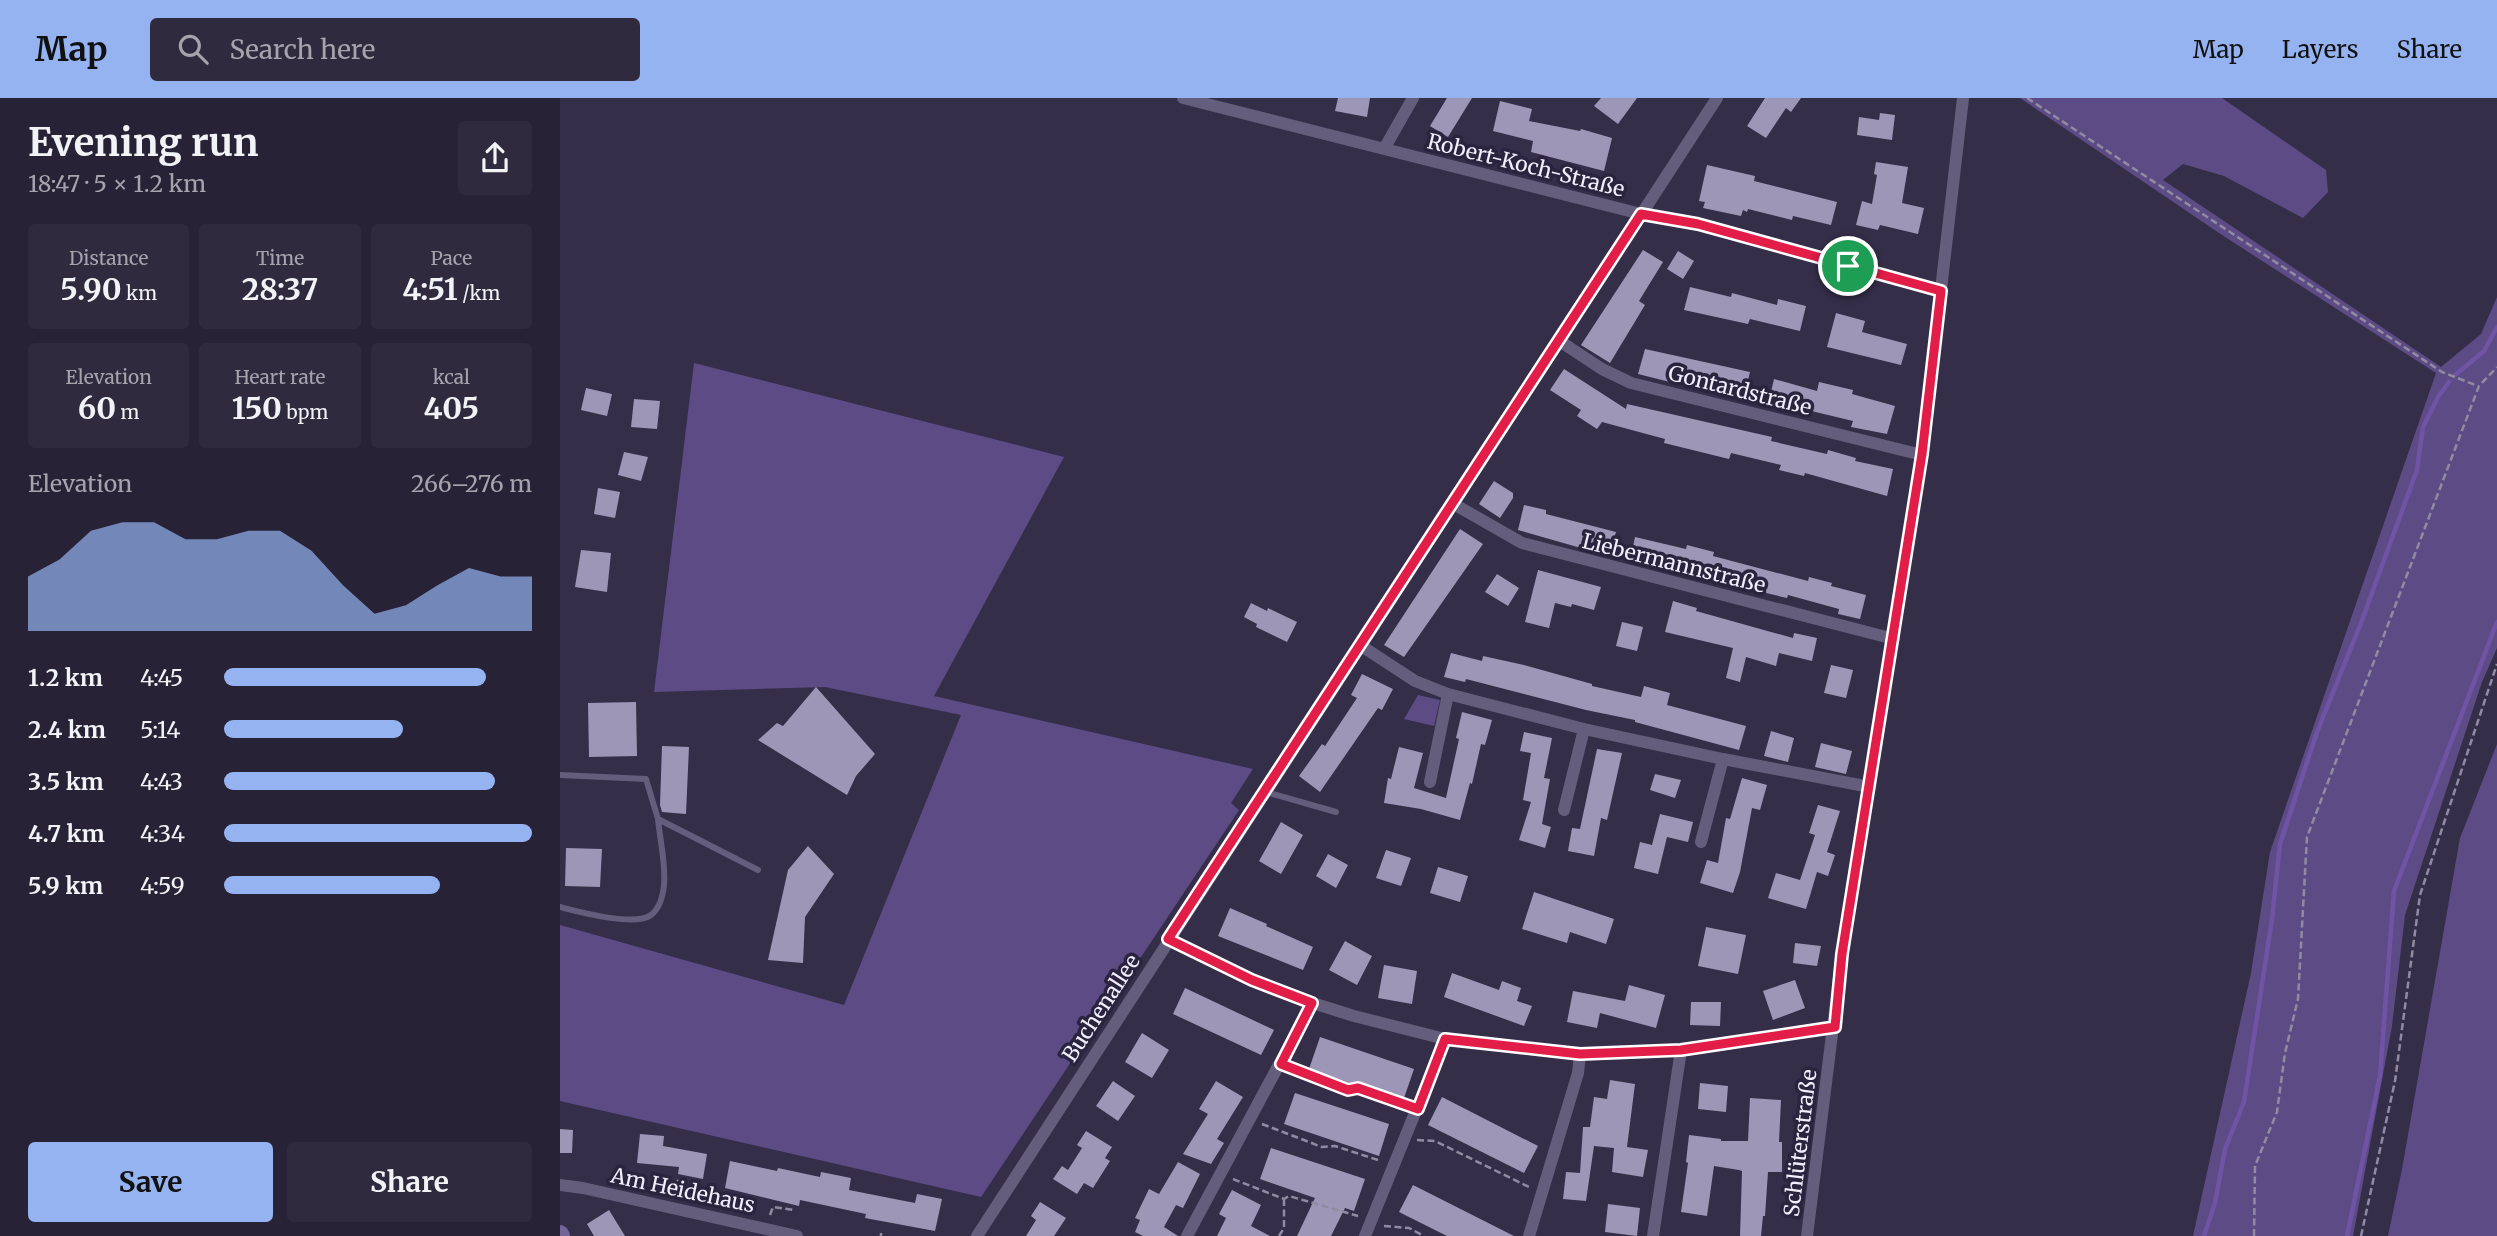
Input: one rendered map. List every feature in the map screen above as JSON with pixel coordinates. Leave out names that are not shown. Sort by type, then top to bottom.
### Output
[{"type":"street","name":"Robert-Koch-Straße","points":[[1183,98],[1212,102],[1641,214],[1698,224],[1941,291]]},
{"type":"street","points":[[1384,149],[1413,98]]},
{"type":"street","name":"Buchenallee","points":[[976,1236],[1717,98]]},
{"type":"street","name":"Schlüterstraße","points":[[1807,1236],[1842,954],[1922,454],[1963,98]]},
{"type":"street","name":"Gontardstraße","points":[[1558,340],[1602,369],[1631,383],[1922,454]]},
{"type":"street","name":"Liebermannstraße","points":[[1452,503],[1522,543],[1894,639]]},
{"type":"street","points":[[1360,645],[1415,681],[1448,694],[1584,729],[1870,787]]},
{"type":"street","points":[[1430,782],[1448,694]]},
{"type":"street","points":[[1564,810],[1584,729]]},
{"type":"street","points":[[1701,842],[1723,759]]},
{"type":"street","points":[[1168,939],[1252,980],[1312,1003],[1445,1039],[1580,1054],[1681,1050],[1835,1027]]},
{"type":"street","points":[[1187,1236],[1312,1003]]},
{"type":"street","points":[[1365,1236],[1445,1039]]},
{"type":"street","points":[[1653,1236],[1681,1050]]},
{"type":"street","points":[[1529,1236],[1578,1073],[1580,1054]]},
{"type":"street","name":"Am Heidehaus","points":[[560,1185],[796,1236]]},
{"type":"lane","points":[[560,775],[646,779],[658,819],[664,887],[662,898],[651,916],[641,919],[625,919],[560,907]]},
{"type":"lane","points":[[1265,791],[1336,812]]},
{"type":"lane","points":[[658,819],[758,870]]},
{"type":"path","points":[[2027,98],[2442,372],[2479,386]]},
{"type":"path","points":[[2254,1236],[2255,1166],[2277,1112],[2298,999],[2307,837],[2479,386],[2497,367]]},
{"type":"path","points":[[2361,1236],[2395,1081],[2420,895],[2497,664]]},
{"type":"path","points":[[1281,1064],[1348,1090],[1358,1088],[1418,1109]]},
{"type":"path","points":[[1251,1119],[1322,1147],[1335,1146],[1394,1166]]},
{"type":"path","points":[[1405,1140],[1435,1141],[1542,1193]]},
{"type":"path","points":[[1221,1174],[1284,1199]]},
{"type":"path","points":[[1284,1199],[1289,1196],[1305,1199],[1386,1226],[1409,1228],[1424,1236]]},
{"type":"path","points":[[1279,1236],[1284,1227],[1284,1199]]},
{"type":"path","points":[[764,1228],[773,1207],[794,1210]]},
{"type":"shaded area","points":[[2020,98],[2222,98],[2326,170],[2328,192],[2303,218],[2224,176],[2183,164],[2163,180],[2441,367],[2481,334],[2497,297],[2497,648],[2482,682],[2405,915],[2392,1026],[2353,1236],[2193,1236],[2251,973],[2270,852],[2436,373],[2222,235]]},
{"type":"shaded area","points":[[694,363],[1064,457],[934,696],[1253,769],[1231,803],[1239,810],[981,1197],[560,1101],[560,925],[844,1005],[961,715],[825,687],[654,692]]},
{"type":"shaded area","points":[[1418,695],[1440,700],[1434,726],[1404,719]]},
{"type":"shaded area","points":[[2497,744],[2497,1236],[2388,1236],[2460,838]]},
{"type":"building","points":[[1338,98],[1370,98],[1367,117],[1335,111]]},
{"type":"building","points":[[1447,98],[1472,98],[1448,137],[1430,126]]},
{"type":"building","points":[[1601,98],[1637,98],[1618,124],[1594,106]]},
{"type":"building","points":[[1765,98],[1801,98],[1791,112],[1786,108],[1766,138],[1747,126]]},
{"type":"building","points":[[1500,101],[1532,109],[1529,121],[1580,131],[1581,129],[1612,138],[1604,171],[1531,152],[1533,141],[1493,131]]},
{"type":"building","points":[[1880,113],[1895,115],[1892,140],[1857,135],[1859,117],[1879,120]]},
{"type":"building","points":[[1876,162],[1908,167],[1902,203],[1924,208],[1918,234],[1880,225],[1878,230],[1856,225],[1862,201],[1872,204],[1877,175],[1874,174]]},
{"type":"building","points":[[1707,165],[1755,176],[1754,181],[1837,202],[1831,225],[1793,216],[1792,220],[1748,209],[1747,212],[1743,210],[1741,216],[1703,208],[1705,202],[1699,201]]},
{"type":"building","points":[[1643,250],[1663,262],[1639,301],[1645,305],[1610,363],[1581,345]]},
{"type":"building","points":[[1678,251],[1694,261],[1683,279],[1667,269]]},
{"type":"building","points":[[1690,287],[1731,297],[1732,293],[1777,305],[1778,299],[1806,306],[1800,331],[1750,319],[1748,324],[1684,310]]},
{"type":"building","points":[[1836,313],[1865,321],[1862,332],[1907,344],[1901,365],[1827,347]]},
{"type":"building","points":[[1645,349],[1750,372],[1744,397],[1707,388],[1706,391],[1638,374]]},
{"type":"building","points":[[1564,369],[1626,409],[1627,404],[1772,437],[1771,441],[1827,454],[1828,450],[1856,458],[1855,461],[1893,469],[1887,496],[1805,473],[1804,476],[1779,470],[1781,465],[1731,453],[1729,459],[1664,443],[1665,439],[1602,422],[1597,429],[1577,416],[1581,410],[1550,390]]},
{"type":"building","points":[[1774,379],[1817,391],[1819,382],[1853,390],[1852,394],[1895,406],[1887,434],[1851,427],[1853,421],[1799,408],[1797,413],[1768,405]]},
{"type":"building","points":[[586,388],[612,394],[607,416],[581,410]]},
{"type":"building","points":[[634,399],[660,401],[657,429],[631,427]]},
{"type":"building","points":[[624,452],[648,457],[641,481],[618,475]]},
{"type":"building","points":[[1494,481],[1513,493],[1513,498],[1500,518],[1479,504]]},
{"type":"building","points":[[598,488],[620,492],[615,518],[594,514]]},
{"type":"building","points":[[1524,505],[1546,510],[1546,514],[1616,532],[1609,556],[1518,530]]},
{"type":"building","points":[[1460,529],[1483,544],[1404,657],[1384,645]]},
{"type":"building","points":[[1635,537],[1686,549],[1687,545],[1714,552],[1713,556],[1808,581],[1809,577],[1866,595],[1860,619],[1838,614],[1839,609],[1788,595],[1787,598],[1630,561]]},
{"type":"building","points":[[581,550],[611,553],[607,592],[575,587]]},
{"type":"building","points":[[1538,570],[1601,587],[1594,610],[1555,603],[1549,628],[1525,622]]},
{"type":"building","points":[[1497,574],[1519,588],[1508,606],[1485,592]]},
{"type":"building","points":[[1673,601],[1697,608],[1696,611],[1793,638],[1794,633],[1817,638],[1812,661],[1779,653],[1776,666],[1746,657],[1740,682],[1726,678],[1733,648],[1665,632]]},
{"type":"building","points":[[1251,603],[1297,622],[1287,642],[1256,627],[1257,624],[1244,617]]},
{"type":"building","points":[[1622,622],[1643,627],[1637,651],[1616,646]]},
{"type":"building","points":[[1451,653],[1482,661],[1483,656],[1524,665],[1592,686],[1641,697],[1644,686],[1670,693],[1667,705],[1746,726],[1739,750],[1635,720],[1466,679],[1465,682],[1444,677]]},
{"type":"building","points":[[1831,665],[1853,670],[1846,698],[1824,693]]},
{"type":"building","points":[[1362,674],[1393,689],[1382,710],[1378,708],[1320,792],[1299,776],[1322,744],[1325,746],[1357,698],[1351,695]]},
{"type":"building","points":[[816,687],[875,754],[856,776],[847,795],[758,740],[777,723],[783,726]]},
{"type":"building","points":[[636,702],[637,756],[589,757],[588,703]]},
{"type":"building","points":[[1462,712],[1492,720],[1485,745],[1481,744],[1460,820],[1421,809],[1384,803],[1388,778],[1391,779],[1399,747],[1423,753],[1414,788],[1446,798]]},
{"type":"building","points":[[1771,731],[1794,738],[1788,762],[1764,756]]},
{"type":"building","points":[[1524,732],[1552,738],[1544,778],[1550,779],[1542,824],[1551,827],[1545,848],[1519,840],[1531,802],[1523,800],[1531,753],[1520,751]]},
{"type":"building","points":[[1821,743],[1852,751],[1846,774],[1815,767]]},
{"type":"building","points":[[662,746],[689,747],[686,814],[662,812]]},
{"type":"building","points":[[1597,749],[1622,753],[1607,820],[1601,818],[1594,856],[1568,851],[1572,828],[1580,829]]},
{"type":"building","points":[[1655,774],[1681,780],[1675,798],[1650,790]]},
{"type":"building","points":[[1742,778],[1767,785],[1760,810],[1752,808],[1740,872],[1733,893],[1700,883],[1707,860],[1718,863],[1726,818],[1730,819]]},
{"type":"building","points":[[1818,805],[1840,811],[1827,852],[1835,855],[1828,876],[1817,872],[1806,909],[1768,898],[1776,873],[1800,880],[1815,835],[1809,833]]},
{"type":"building","points":[[1660,814],[1693,822],[1688,842],[1667,837],[1658,874],[1634,868],[1640,842],[1652,845]]},
{"type":"building","points":[[1281,822],[1303,835],[1281,874],[1259,861]]},
{"type":"building","points":[[808,846],[834,874],[805,917],[803,963],[768,960],[788,870]]},
{"type":"building","points":[[566,848],[602,849],[600,887],[565,886]]},
{"type":"building","points":[[1386,850],[1411,858],[1401,886],[1376,878]]},
{"type":"building","points":[[1328,854],[1348,865],[1336,888],[1316,876]]},
{"type":"building","points":[[1438,867],[1468,876],[1460,902],[1430,893]]},
{"type":"building","points":[[1534,892],[1614,919],[1606,944],[1570,932],[1567,943],[1522,929]]},
{"type":"building","points":[[1230,908],[1313,947],[1303,970],[1218,936]]},
{"type":"building","points":[[1706,927],[1746,935],[1738,974],[1698,966]]},
{"type":"building","points":[[1345,941],[1372,956],[1357,985],[1329,970]]},
{"type":"building","points":[[1795,943],[1821,946],[1817,966],[1793,963]]},
{"type":"building","points":[[1384,965],[1417,971],[1412,1004],[1378,998]]},
{"type":"building","points":[[1452,973],[1499,990],[1502,981],[1521,988],[1517,1001],[1532,1006],[1524,1026],[1444,997]]},
{"type":"building","points":[[1795,980],[1805,1008],[1773,1020],[1763,991]]},
{"type":"building","points":[[1629,985],[1665,995],[1656,1028],[1600,1013],[1597,1028],[1567,1022],[1573,991],[1625,1001]]},
{"type":"building","points":[[1185,988],[1274,1030],[1261,1055],[1173,1014]]},
{"type":"building","points":[[1691,1002],[1721,1002],[1720,1026],[1690,1025]]},
{"type":"building","points":[[1142,1033],[1169,1050],[1152,1078],[1125,1062]]},
{"type":"building","points":[[1320,1037],[1414,1069],[1403,1101],[1309,1069]]},
{"type":"building","points":[[1610,1080],[1635,1084],[1627,1147],[1648,1150],[1643,1177],[1612,1172],[1614,1148],[1594,1146],[1586,1201],[1563,1199],[1566,1172],[1580,1173],[1583,1127],[1590,1127],[1594,1097],[1607,1099]]},
{"type":"building","points":[[1113,1081],[1135,1096],[1118,1121],[1096,1106]]},
{"type":"building","points":[[1216,1081],[1243,1097],[1217,1139],[1224,1143],[1211,1164],[1183,1154],[1208,1114],[1199,1109]]},
{"type":"building","points":[[1700,1083],[1728,1086],[1726,1112],[1698,1109]]},
{"type":"building","points":[[1295,1093],[1389,1124],[1379,1156],[1284,1124]]},
{"type":"building","points":[[1442,1097],[1538,1146],[1524,1173],[1428,1125]]},
{"type":"building","points":[[1750,1098],[1781,1100],[1779,1142],[1782,1142],[1782,1172],[1768,1172],[1761,1236],[1740,1236],[1742,1171],[1739,1170],[1714,1166],[1707,1216],[1681,1212],[1689,1135],[1721,1141],[1748,1141]]},
{"type":"building","points":[[560,1129],[573,1130],[572,1153],[560,1153]]},
{"type":"building","points":[[1086,1131],[1112,1147],[1105,1158],[1110,1161],[1093,1188],[1084,1183],[1077,1194],[1053,1179],[1062,1166],[1068,1170],[1082,1148],[1077,1145]]},
{"type":"building","points":[[640,1134],[664,1136],[663,1146],[707,1154],[703,1179],[678,1174],[679,1167],[637,1163]]},
{"type":"building","points":[[1271,1148],[1365,1179],[1354,1211],[1345,1208],[1331,1236],[1297,1236],[1315,1198],[1260,1179]]},
{"type":"building","points":[[730,1161],[777,1171],[778,1168],[820,1177],[821,1172],[851,1178],[849,1190],[915,1203],[917,1194],[942,1199],[935,1231],[865,1218],[866,1214],[800,1200],[799,1206],[725,1188]]},
{"type":"building","points":[[1178,1162],[1200,1174],[1183,1208],[1176,1205],[1164,1227],[1178,1236],[1143,1236],[1135,1232],[1140,1220],[1135,1218],[1149,1189],[1159,1194]]},
{"type":"building","points":[[1413,1185],[1514,1236],[1447,1236],[1399,1212]]},
{"type":"building","points":[[1232,1190],[1261,1205],[1251,1226],[1270,1236],[1217,1236],[1226,1218],[1219,1214]]},
{"type":"building","points":[[1040,1202],[1066,1218],[1054,1236],[1026,1236],[1036,1220],[1031,1216]]},
{"type":"building","points":[[1608,1204],[1640,1208],[1637,1236],[1605,1232]]},
{"type":"building","points":[[609,1210],[625,1236],[594,1236],[587,1224]]},
{"type":"waterway","points":[[2455,375],[2484,351],[2497,327]]},
{"type":"waterway","points":[[2204,1236],[2215,1203],[2225,1149],[2244,1102],[2272,919],[2280,844],[2317,732],[2361,623],[2417,470],[2423,427],[2449,382]]},
{"type":"waterway","points":[[2347,1236],[2380,1076],[2394,891],[2497,622]]},
{"type":"route","points":[[1641,214],[1698,224],[1848,266],[1941,291],[1922,454],[1842,954],[1835,1027],[1681,1050],[1580,1054],[1445,1039],[1418,1109],[1358,1088],[1348,1090],[1281,1064],[1312,1003],[1252,980],[1168,939],[1641,214]]}]
